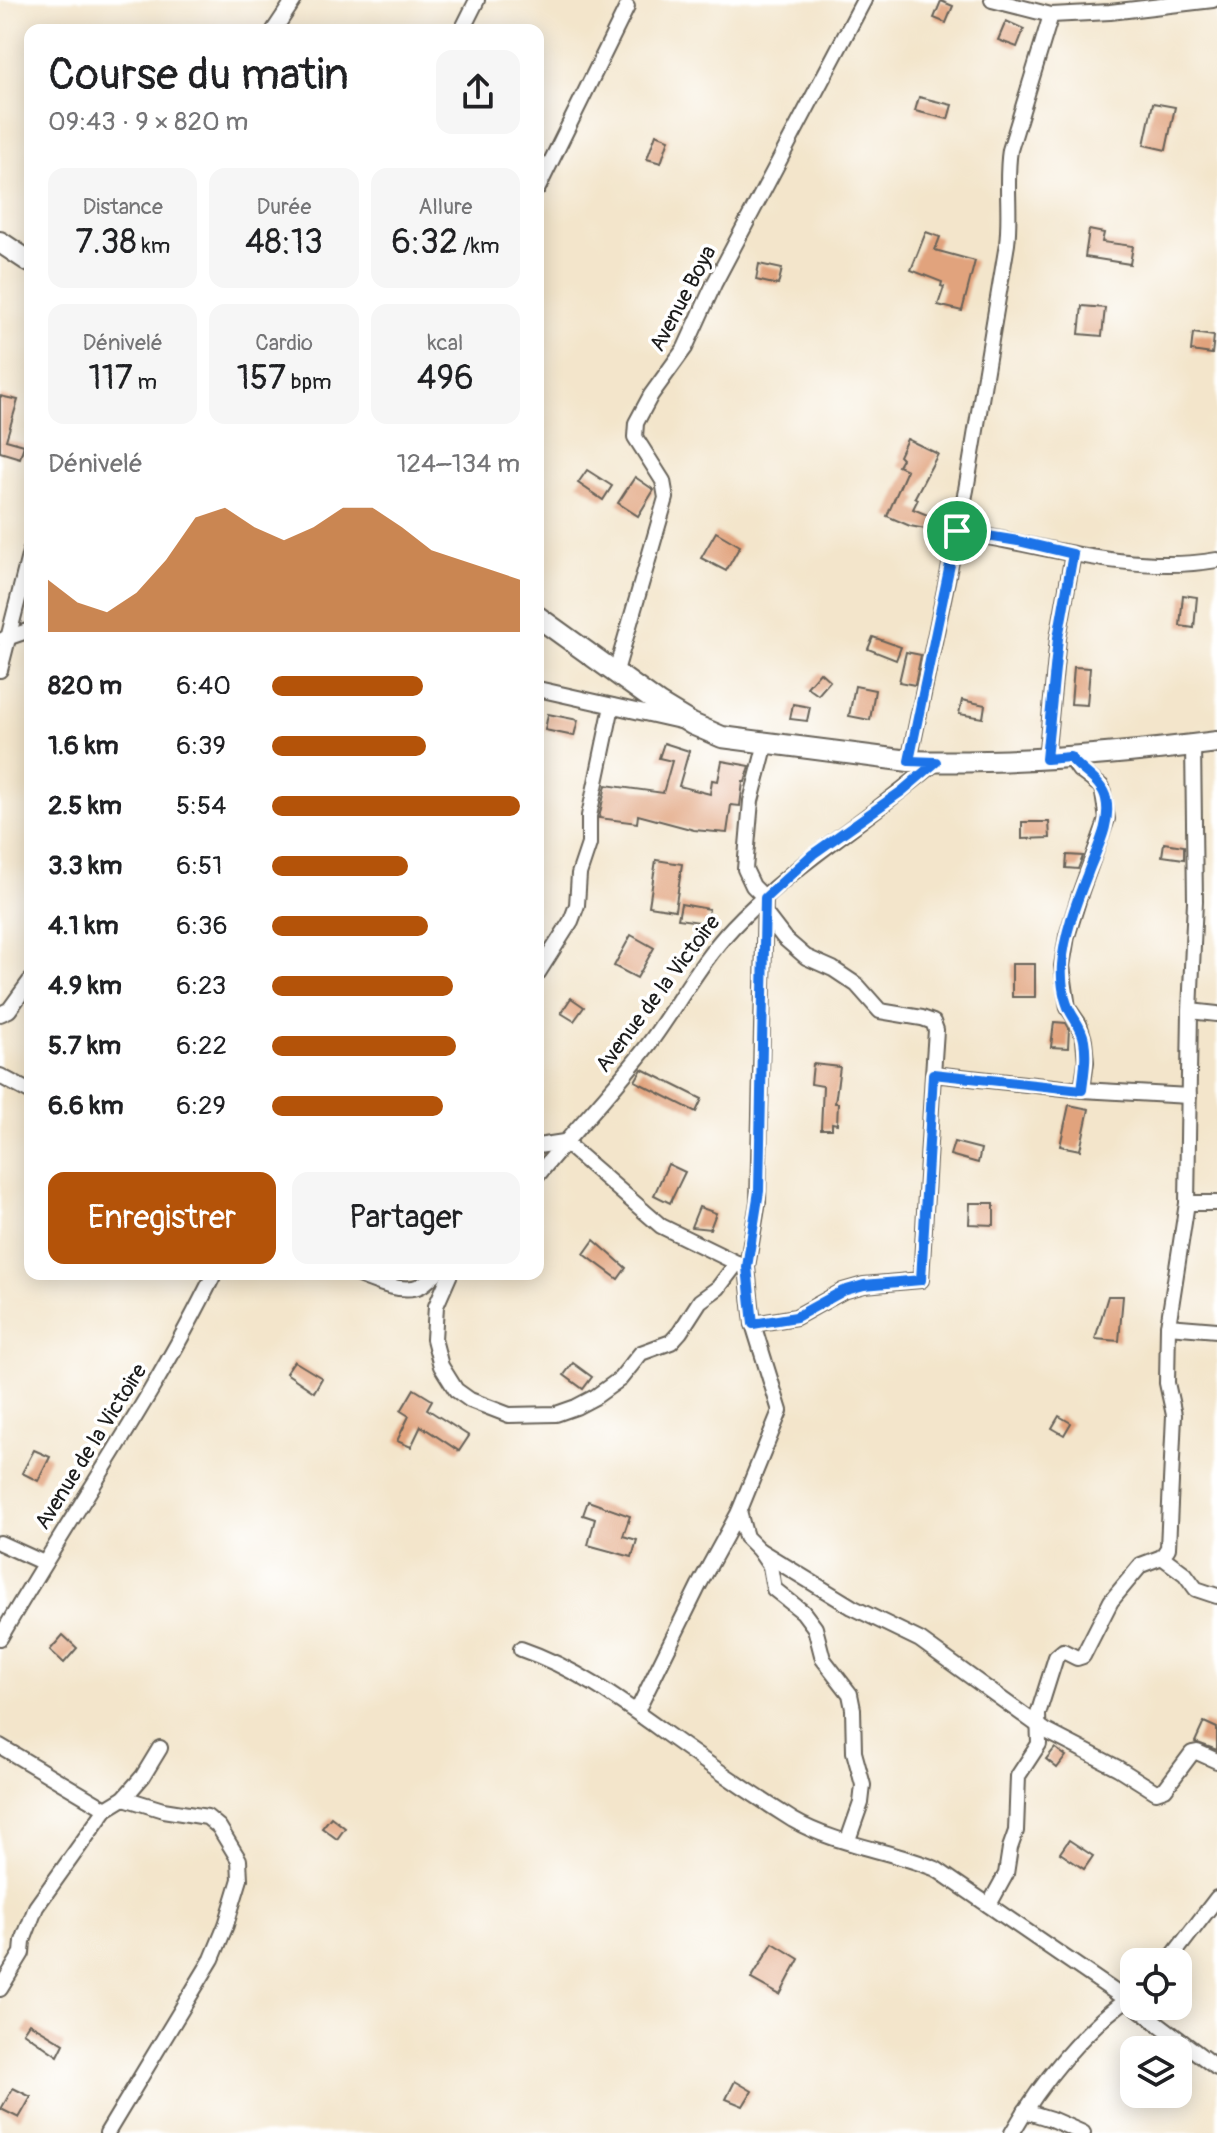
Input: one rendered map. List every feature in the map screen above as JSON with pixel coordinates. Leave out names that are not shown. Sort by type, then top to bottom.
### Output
[{"type":"street","points":[[278,24],[294,0]]},
{"type":"street","points":[[465,24],[477,0]]},
{"type":"street","name":"Avenue Boya","points":[[616,671],[666,498],[663,481],[635,437],[636,423],[651,395],[685,348],[714,284],[864,0]]},
{"type":"street","points":[[992,0],[1051,15],[1110,6],[1213,0]]},
{"type":"street","points":[[544,176],[627,7]]},
{"type":"street","points":[[909,761],[957,531],[1007,244],[1010,225],[1007,168],[1010,150],[1051,15]]},
{"type":"street","points":[[0,242],[24,258]]},
{"type":"street","points":[[957,531],[1073,554],[1162,564],[1196,564],[1217,560]]},
{"type":"street","points":[[1046,759],[1058,638],[1073,554]]},
{"type":"street","points":[[0,670],[4,639],[24,572]]},
{"type":"street","points":[[544,621],[692,724]]},
{"type":"street","points":[[4,639],[24,632]]},
{"type":"street","points":[[544,690],[692,724],[722,737],[909,761],[1046,759],[1217,742]]},
{"type":"street","points":[[544,964],[571,921],[577,905],[579,874],[589,844],[589,816],[612,706]]},
{"type":"street","points":[[753,1324],[796,1317],[843,1291],[864,1285],[921,1280],[936,1030],[933,1022],[922,1018],[880,1011],[857,985],[833,969],[806,957],[784,938],[764,905],[745,869],[751,801],[766,743]]},
{"type":"street","points":[[989,1905],[1006,1874],[1016,1831],[1018,1776],[1039,1744],[1038,1714],[1056,1657],[1063,1651],[1077,1658],[1083,1656],[1111,1601],[1141,1565],[1162,1557],[1168,1548],[1174,1415],[1167,1383],[1168,1326],[1187,1203],[1195,901],[1193,745]]},
{"type":"street","points":[[1070,757],[1079,770],[1102,787],[1107,819],[1067,936],[1062,966],[1068,1008],[1079,1024],[1084,1040],[1086,1062],[1082,1090]]},
{"type":"street","name":"Avenue de la Victoire","points":[[544,1167],[649,1043],[708,956],[734,926],[764,905],[813,854],[902,791],[936,762]]},
{"type":"street","points":[[637,1711],[739,1512],[780,1411],[753,1324],[742,1265],[759,1191],[764,905]]},
{"type":"street","points":[[0,1014],[9,1010],[24,989]]},
{"type":"street","points":[[1190,1011],[1217,1014]]},
{"type":"street","points":[[933,1074],[1082,1090],[1189,1096]]},
{"type":"street","points":[[0,1076],[24,1089]]},
{"type":"street","points":[[544,1145],[564,1142],[661,1226],[742,1265]]},
{"type":"street","points":[[1187,1203],[1217,1203]]},
{"type":"street","points":[[447,1280],[436,1306],[434,1339],[441,1366],[456,1390],[470,1400],[509,1415],[556,1414],[595,1397],[620,1379],[641,1353],[671,1342],[700,1301],[742,1265]]},
{"type":"street","name":"Avenue de la Victoire","points":[[0,1638],[152,1390],[211,1280]]},
{"type":"street","points":[[373,1280],[411,1288],[428,1280]]},
{"type":"street","points":[[1168,1326],[1217,1330]]},
{"type":"street","points":[[739,1512],[746,1537],[770,1566],[774,1589],[803,1612],[815,1628],[823,1659],[850,1694],[854,1752],[863,1785],[861,1803],[848,1840]]},
{"type":"street","points":[[0,1543],[44,1563]]},
{"type":"street","points":[[759,1550],[852,1607],[920,1640],[1038,1725],[1159,1793],[1192,1753],[1197,1752],[1217,1761]]},
{"type":"street","points":[[1162,1557],[1185,1574],[1196,1589],[1217,1596]]},
{"type":"street","points":[[521,1649],[563,1666],[618,1697],[730,1780],[795,1821],[816,1832],[905,1856],[936,1869],[1120,1993]]},
{"type":"street","points":[[0,1746],[106,1809]]},
{"type":"street","points":[[0,1989],[22,1953],[23,1941],[36,1907],[106,1809],[124,1798],[143,1776],[160,1748]]},
{"type":"street","points":[[107,2133],[212,1959],[240,1879],[239,1860],[235,1852],[219,1827],[207,1817],[163,1810],[124,1798]]},
{"type":"street","points":[[1179,1948],[1217,1898]]},
{"type":"street","points":[[1012,2133],[1025,2111],[1104,2015],[1120,2007]]},
{"type":"street","points":[[1156,2020],[1217,2068]]},
{"type":"street","points":[[1025,2111],[1083,2133]]},
{"type":"building","points":[[941,1],[953,6],[946,23],[934,18]]},
{"type":"building","points":[[1006,21],[1024,29],[1017,47],[998,40]]},
{"type":"building","points":[[919,97],[952,105],[948,119],[915,111]]},
{"type":"building","points":[[1153,103],[1175,107],[1166,150],[1144,145]]},
{"type":"building","points":[[656,134],[669,139],[661,163],[647,159]]},
{"type":"building","points":[[1089,230],[1104,233],[1102,242],[1133,246],[1130,264],[1085,257]]},
{"type":"building","points":[[926,232],[940,237],[935,250],[975,261],[962,311],[938,305],[944,287],[941,286],[942,282],[911,270]]},
{"type":"building","points":[[759,264],[782,269],[778,285],[756,280]]},
{"type":"building","points":[[1082,306],[1105,308],[1102,336],[1079,334]]},
{"type":"building","points":[[1193,333],[1214,336],[1212,354],[1191,351]]},
{"type":"building","points":[[0,396],[18,400],[6,440],[24,445],[20,458],[0,452]]},
{"type":"building","points":[[907,439],[938,454],[915,497],[918,499],[913,509],[949,524],[947,533],[910,526],[887,516],[907,470],[898,466]]},
{"type":"building","points":[[587,470],[612,486],[603,500],[578,483]]},
{"type":"building","points":[[635,477],[654,490],[638,516],[618,503]]},
{"type":"building","points":[[716,532],[740,546],[726,571],[701,558]]},
{"type":"building","points":[[1183,595],[1197,597],[1194,628],[1180,626]]},
{"type":"building","points":[[873,637],[901,647],[896,660],[868,649]]},
{"type":"building","points":[[906,652],[921,655],[915,685],[899,682]]},
{"type":"building","points":[[1074,667],[1090,668],[1087,705],[1071,704]]},
{"type":"building","points":[[820,672],[830,681],[818,695],[807,687]]},
{"type":"building","points":[[855,686],[875,690],[870,720],[849,716]]},
{"type":"building","points":[[962,700],[985,705],[983,718],[959,714]]},
{"type":"building","points":[[793,704],[810,707],[807,721],[790,719]]},
{"type":"building","points":[[548,714],[578,720],[574,736],[545,730]]},
{"type":"building","points":[[664,743],[689,751],[679,786],[710,794],[712,780],[718,781],[722,761],[750,766],[743,782],[740,806],[731,805],[727,833],[694,830],[638,815],[637,823],[599,818],[606,785],[663,793],[672,761],[659,758]]},
{"type":"building","points":[[1022,822],[1049,822],[1050,838],[1022,839]]},
{"type":"building","points":[[1164,843],[1184,846],[1184,859],[1162,856]]},
{"type":"building","points":[[1067,855],[1083,856],[1078,869],[1066,868]]},
{"type":"building","points":[[656,860],[682,864],[675,910],[649,906]]},
{"type":"building","points":[[681,904],[709,909],[706,923],[678,919]]},
{"type":"building","points":[[631,935],[654,948],[637,978],[614,966]]},
{"type":"building","points":[[1012,964],[1035,964],[1035,997],[1012,997]]},
{"type":"building","points":[[571,998],[584,1007],[574,1021],[561,1013]]},
{"type":"building","points":[[1054,1022],[1066,1023],[1069,1028],[1068,1048],[1051,1047]]},
{"type":"building","points":[[813,1064],[840,1067],[835,1103],[838,1103],[837,1124],[832,1123],[832,1129],[821,1129],[823,1086],[811,1084]]},
{"type":"building","points":[[642,1069],[702,1099],[696,1112],[635,1081]]},
{"type":"building","points":[[1069,1105],[1089,1109],[1080,1150],[1060,1146]]},
{"type":"building","points":[[954,1142],[981,1149],[978,1163],[950,1155]]},
{"type":"building","points":[[668,1164],[685,1172],[670,1203],[654,1195]]},
{"type":"building","points":[[970,1203],[994,1203],[994,1225],[969,1224]]},
{"type":"building","points":[[699,1207],[716,1213],[710,1229],[691,1227]]},
{"type":"building","points":[[594,1240],[626,1268],[618,1279],[584,1254]]},
{"type":"building","points":[[1108,1296],[1123,1296],[1119,1341],[1095,1339]]},
{"type":"building","points":[[294,1361],[322,1378],[314,1392],[286,1373]]},
{"type":"building","points":[[573,1363],[592,1377],[583,1389],[564,1375]]},
{"type":"building","points":[[414,1389],[432,1400],[427,1409],[469,1436],[459,1451],[421,1426],[411,1447],[397,1441],[409,1416],[401,1411]]},
{"type":"building","points":[[1059,1416],[1071,1423],[1064,1435],[1052,1428]]},
{"type":"building","points":[[34,1450],[50,1457],[38,1481],[22,1473]]},
{"type":"building","points":[[588,1501],[630,1516],[623,1536],[637,1540],[632,1557],[588,1545],[595,1519],[583,1515]]},
{"type":"building","points":[[63,1635],[77,1648],[64,1663],[50,1650]]},
{"type":"building","points":[[1204,1722],[1217,1728],[1217,1750],[1195,1742]]},
{"type":"building","points":[[1055,1748],[1066,1756],[1057,1768],[1046,1759]]},
{"type":"building","points":[[331,1817],[345,1828],[337,1839],[322,1828]]},
{"type":"building","points":[[1069,1840],[1093,1856],[1084,1869],[1060,1853]]},
{"type":"building","points":[[773,1943],[799,1959],[780,1995],[751,1979]]},
{"type":"building","points":[[29,2023],[64,2044],[58,2056],[23,2032]]},
{"type":"building","points":[[735,2081],[752,2091],[743,2106],[726,2099]]},
{"type":"building","points":[[13,2088],[31,2097],[19,2118],[1,2109]]},
{"type":"route","points":[[957,531],[1073,554],[1058,638],[1046,759],[1070,757],[1079,770],[1102,787],[1106,799],[1107,819],[1067,936],[1062,966],[1068,1008],[1079,1024],[1084,1040],[1086,1062],[1082,1090],[933,1074],[921,1280],[864,1285],[843,1291],[796,1317],[753,1324],[747,1267],[759,1191],[765,898],[813,854],[902,791],[936,762],[909,761],[957,531]]}]
